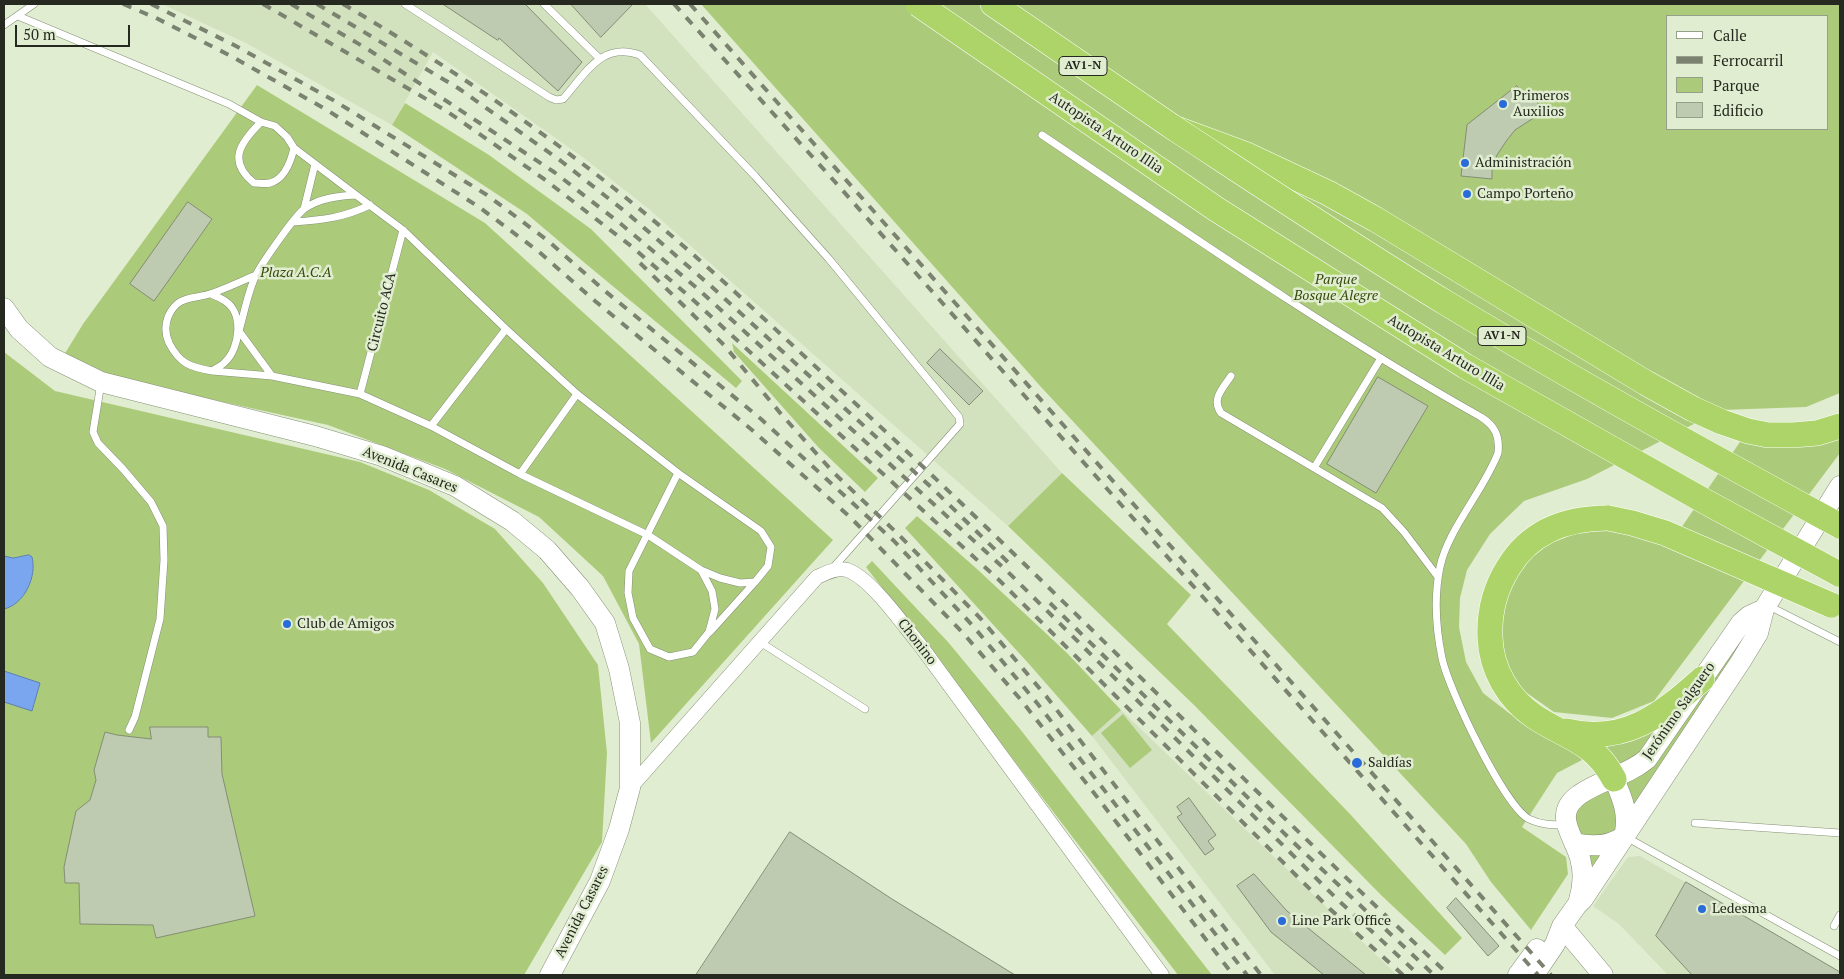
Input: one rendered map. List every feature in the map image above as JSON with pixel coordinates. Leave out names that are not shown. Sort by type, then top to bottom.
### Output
[{"type":"highway","name":"Autopista Arturo Illia","points":[[918,4],[1216,209],[1465,366],[1840,575]]},
{"type":"highway","name":"AV1-N","points":[[993,4],[1174,128],[1330,230],[1445,302],[1609,399],[1840,526]]},
{"type":"highway","points":[[1174,128],[1247,156],[1328,193],[1375,219],[1693,409],[1748,431],[1784,436],[1817,433],[1840,426]]},
{"type":"highway","points":[[1614,778],[1606,764],[1596,753],[1583,743],[1533,716],[1518,702],[1506,688],[1492,657],[1490,624],[1493,603],[1499,585],[1511,564],[1526,545],[1535,538],[1554,527],[1573,521],[1608,518],[1639,525],[1664,533],[1836,607]]},
{"type":"highway","points":[[1554,727],[1568,732],[1593,734],[1616,732],[1636,727],[1658,716],[1702,679]]},
{"type":"street","name":"Avenida Casares","points":[[4,308],[19,329],[50,357],[101,382],[315,436],[382,456],[455,486],[512,521],[547,550],[580,588],[605,623],[620,669],[630,723],[630,788],[619,829],[600,880],[550,975]]},
{"type":"street","name":"Jerónimo Salguero","points":[[1534,975],[1556,944],[1562,926],[1583,899],[1741,661],[1758,633],[1765,607],[1840,486]]},
{"type":"street","name":"Chonino","points":[[830,571],[846,570],[860,578],[878,594],[902,623],[1162,975]]},
{"type":"street","points":[[630,788],[817,578],[830,571]]},
{"type":"street","name":"Jerónimo Salguero","points":[[1577,905],[1582,885],[1581,860],[1570,834],[1567,812],[1573,800],[1587,790],[1633,770],[1647,760],[1741,623],[1765,607]]},
{"type":"street","points":[[1570,834],[1585,845],[1608,844],[1616,842],[1624,836],[1626,811],[1614,778]]},
{"type":"street","points":[[1562,926],[1603,975]]},
{"type":"street","name":"Jerónimo Salguero","points":[[1518,975],[1546,937],[1562,926]]},
{"type":"lane","points":[[4,24],[34,4]]},
{"type":"lane","points":[[405,4],[556,100],[564,99],[599,58],[618,51],[630,52],[640,56],[755,176],[829,259],[959,417],[960,424],[830,571]]},
{"type":"lane","points":[[544,4],[599,58]]},
{"type":"lane","points":[[18,16],[229,104],[261,122],[275,126],[287,137],[294,148],[403,230],[577,394],[678,473],[761,531],[771,547],[768,566],[693,652],[669,657],[650,649],[633,618],[628,592],[629,570],[678,473]]},
{"type":"lane","points":[[261,122],[240,146],[239,161],[243,174],[254,184],[271,183],[283,174],[291,163],[294,148]]},
{"type":"lane","points":[[1042,135],[1221,256],[1381,358],[1482,417],[1492,425],[1498,436],[1499,446],[1495,459],[1448,546],[1438,578],[1437,620],[1444,668],[1452,691],[1500,785],[1513,803],[1528,818],[1570,834]]},
{"type":"lane","points":[[304,209],[315,164]]},
{"type":"lane","points":[[212,371],[226,362],[233,350],[256,275],[293,222],[304,209],[321,201],[336,196],[356,195]]},
{"type":"lane","points":[[293,222],[325,220],[350,215],[370,205]]},
{"type":"lane","name":"Circuito ACA","points":[[360,394],[403,230]]},
{"type":"lane","points":[[256,275],[210,294],[192,297],[175,304],[165,325],[167,339],[176,356],[191,367],[212,371],[272,376],[360,394],[431,426],[520,474],[648,535],[701,570],[720,578],[740,583],[755,582]]},
{"type":"lane","points":[[210,294],[227,301],[234,311],[239,331],[272,376]]},
{"type":"lane","points":[[431,426],[506,329]]},
{"type":"lane","points":[[1314,468],[1381,358]]},
{"type":"lane","points":[[1231,376],[1216,402],[1221,413],[1382,508],[1404,532],[1438,578]]},
{"type":"lane","points":[[101,382],[93,432],[98,443],[151,502],[163,526],[164,560],[160,619],[135,717],[129,730]]},
{"type":"lane","points":[[520,474],[577,394]]},
{"type":"lane","points":[[701,570],[712,591],[715,609],[709,632]]},
{"type":"lane","points":[[1765,607],[1840,642]]},
{"type":"lane","points":[[760,642],[865,709]]},
{"type":"lane","points":[[1695,823],[1840,833]]},
{"type":"lane","points":[[1624,836],[1840,956]]},
{"type":"lane","points":[[1834,926],[1840,915]]},
{"type":"shaded area","points":[[162,4],[645,4],[1062,473],[1008,526],[650,210],[584,158],[433,52],[392,125],[246,43]]},
{"type":"shaded area","points":[[1121,710],[1397,975],[1275,975],[1092,736]]},
{"type":"shaded area","name":"Ledesma","points":[[1640,856],[1840,972],[1840,975],[1668,975],[1619,924],[1593,906],[1628,857]]},
{"type":"green space","name":"Parque Bosque Alegre","points":[[701,4],[1840,5],[1840,393],[1806,407],[1721,410],[1587,479],[1524,501],[1490,534],[1467,570],[1460,598],[1459,627],[1466,662],[1483,693],[1509,713],[1584,759],[1557,773],[1522,827],[1566,857],[1568,874],[1531,930],[1491,882],[1466,844],[1041,387]]},
{"type":"green space","name":"Plaza A.C.A","points":[[257,85],[485,223],[833,540],[651,743],[639,644],[603,576],[539,517],[445,469],[328,425],[109,377],[64,355],[83,324]]},
{"type":"green space","points":[[405,103],[489,155],[591,229],[742,381],[736,388],[527,214],[392,125]]},
{"type":"green space","points":[[732,343],[878,478],[865,492],[819,448],[734,352]]},
{"type":"green space","name":"Club de Amigos","points":[[4,352],[55,391],[360,462],[429,490],[495,529],[543,583],[598,665],[607,753],[602,842],[524,975],[4,975]]},
{"type":"green space","points":[[1840,436],[1840,453],[1654,701],[1612,718],[1554,712],[1514,684],[1497,651],[1505,590],[1540,545],[1575,531],[1614,529],[1668,547],[1742,439]]},
{"type":"green space","points":[[1062,473],[1191,595],[1167,624],[1350,814],[1462,938],[1445,955],[1382,896],[1194,705],[1008,526]]},
{"type":"green space","points":[[917,516],[1067,653],[1121,710],[1092,736],[905,528]]},
{"type":"green space","points":[[872,561],[948,642],[1020,729],[1212,975],[1178,975],[866,567]]},
{"type":"green space","points":[[1764,609],[1583,899],[1566,818],[1614,779],[1568,732],[1636,727]]},
{"type":"green space","points":[[1123,714],[1152,750],[1130,768],[1101,733]]},
{"type":"water","points":[[29,555],[32,557],[33,572],[28,588],[18,601],[4,609],[4,556],[13,558]]},
{"type":"water","points":[[4,671],[40,683],[32,711],[4,702]]},
{"type":"building","points":[[443,4],[525,4],[582,62],[558,91],[499,38],[498,40]]},
{"type":"building","points":[[571,4],[633,4],[601,37]]},
{"type":"building","points":[[1517,86],[1525,97],[1534,92],[1542,115],[1515,130],[1507,140],[1497,155],[1492,170],[1492,179],[1461,176],[1467,125]]},
{"type":"building","points":[[188,202],[212,219],[154,301],[130,284]]},
{"type":"building","points":[[940,349],[983,391],[969,405],[927,363]]},
{"type":"building","points":[[1378,377],[1428,406],[1376,493],[1327,464]]},
{"type":"building","points":[[150,727],[208,727],[208,737],[221,737],[222,774],[255,916],[156,938],[153,925],[80,924],[79,883],[65,883],[64,867],[76,811],[90,800],[96,780],[94,770],[105,732],[151,739]]},
{"type":"building","points":[[1189,798],[1216,835],[1208,841],[1214,849],[1205,855],[1177,817],[1182,814],[1177,807]]},
{"type":"building","points":[[790,832],[892,899],[1015,975],[696,975]]},
{"type":"building","name":"Line Park Office","points":[[1254,874],[1287,911],[1366,975],[1324,975],[1271,932],[1237,886]]},
{"type":"building","name":"Ledesma","points":[[1686,882],[1840,972],[1840,975],[1692,975],[1656,936]]},
{"type":"building","points":[[1456,898],[1499,946],[1488,956],[1447,908]]},
{"type":"railway","points":[[123,4],[156,18],[229,55],[327,110],[479,207],[538,251],[595,301],[752,430],[850,517],[963,633],[1021,700],[1233,975]]},
{"type":"railway","points":[[151,4],[234,45],[333,100],[487,195],[547,240],[605,291],[761,419],[894,541],[973,626],[1037,703],[1247,975]]},
{"type":"railway","points":[[263,4],[445,110],[544,179],[631,246],[691,298],[999,580],[1330,909],[1403,975]]},
{"type":"railway","points":[[291,4],[369,50],[554,172],[621,224],[698,289],[1007,571],[1338,900],[1419,975]]},
{"type":"railway","points":[[317,4],[458,88],[561,161],[627,213],[712,287],[932,488],[1014,568]]},
{"type":"railway","points":[[343,4],[419,50],[493,99],[601,178],[692,254],[931,474],[1300,833],[1449,975]]},
{"type":"railway","points":[[674,4],[828,174],[1538,975]]},
{"type":"railway","points":[[690,4],[1551,975]]},
{"type":"railway","points":[[640,263],[724,345],[781,414],[833,472],[899,535],[981,619],[1046,696],[1261,975]]},
{"type":"railway","points":[[1050,603],[1292,841],[1434,975]]},
{"type":"place","name":"Primeros Auxilios","points":[[1503,104]]},
{"type":"place","name":"Administración","points":[[1465,163]]},
{"type":"place","name":"Campo Porteño","points":[[1467,194]]},
{"type":"place","name":"Club de Amigos","points":[[287,624]]},
{"type":"place","name":"Saldías","points":[[1357,763]]},
{"type":"place","name":"Ledesma","points":[[1702,909]]},
{"type":"place","name":"Line Park Office","points":[[1282,921]]}]
